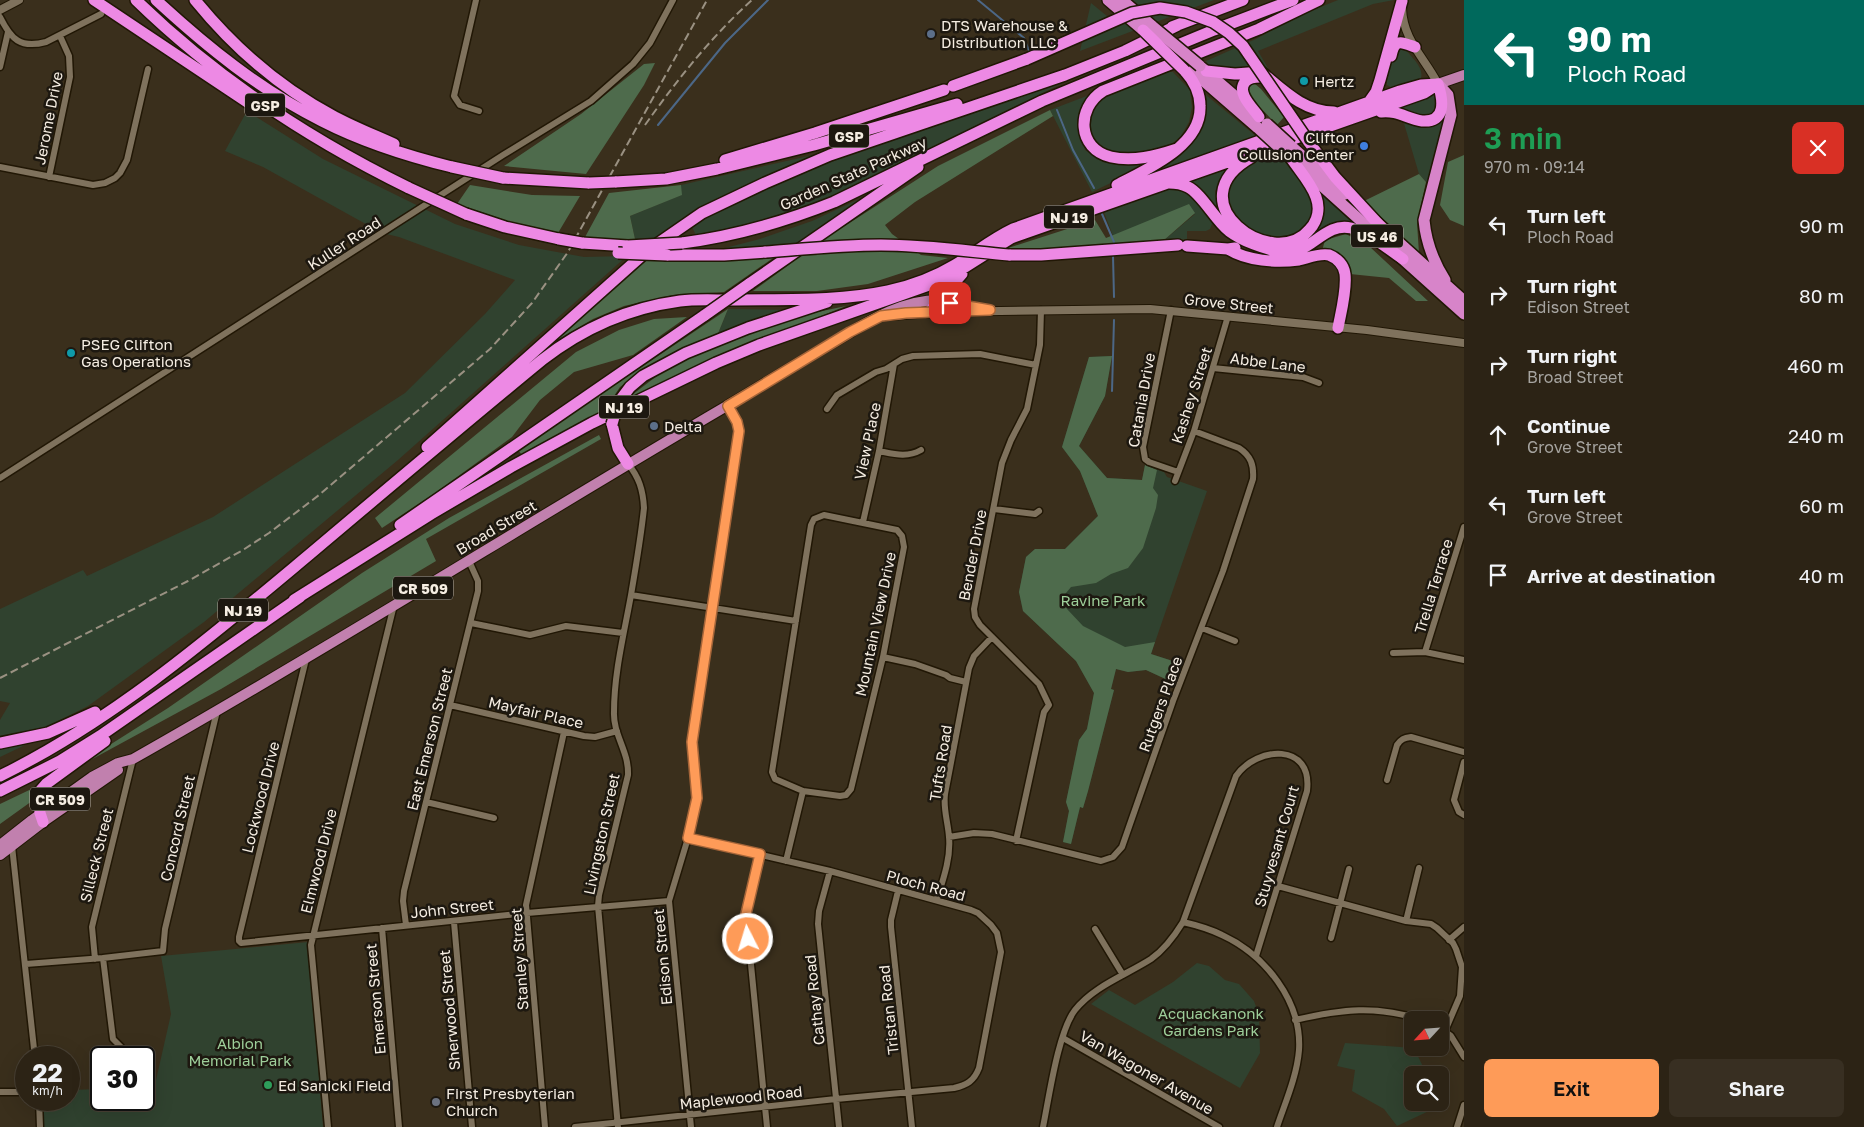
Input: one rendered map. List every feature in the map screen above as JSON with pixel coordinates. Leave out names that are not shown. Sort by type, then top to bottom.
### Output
[{"type":"highway","points":[[94,0],[256,109],[326,144]]},
{"type":"highway","name":"Garden State Parkway","points":[[136,0],[174,35],[266,106],[326,144],[408,188],[466,214],[505,227],[559,239],[623,249],[682,243],[737,234],[789,219],[834,202],[1042,101],[1293,0]]},
{"type":"highway","name":"Garden State Parkway","points":[[156,0],[229,63],[292,105],[322,122],[370,142],[436,164],[502,178],[588,183],[666,179],[718,169],[804,148],[946,107],[1063,68],[1243,0]]},
{"type":"highway","points":[[195,0],[222,32],[238,47],[260,67],[298,95],[335,117],[436,164]]},
{"type":"highway","points":[[1108,0],[1148,28]]},
{"type":"highway","points":[[1122,0],[1148,28],[1195,69],[1221,74],[1262,72],[1297,100],[1316,110],[1348,115],[1390,111],[1421,121],[1432,119],[1440,112],[1443,104],[1438,84]]},
{"type":"highway","points":[[1177,149],[1141,158],[1117,158],[1103,154],[1091,144],[1086,135],[1084,124],[1088,107],[1094,98],[1103,91],[1259,30],[1319,0]]},
{"type":"highway","points":[[1369,102],[1376,92],[1380,80],[1402,0]]},
{"type":"highway","points":[[666,179],[815,133],[949,88],[1027,59],[1132,13],[1160,8],[1186,12],[1213,22],[1236,39],[1335,177],[1381,226]]},
{"type":"highway","points":[[336,532],[409,463],[610,283],[647,251],[682,226],[724,202],[830,155],[1065,75],[1125,51],[1178,25]]},
{"type":"highway","points":[[1400,91],[1390,90],[1385,82],[1392,50],[1396,44],[1402,42],[1415,48]]},
{"type":"highway","points":[[1080,204],[1156,164],[1177,149],[1192,133],[1200,116],[1200,102],[1197,89],[1191,78],[1195,69]]},
{"type":"highway","name":"US 46","points":[[1195,69],[1261,123],[1291,158],[1464,314]]},
{"type":"highway","points":[[1261,123],[1243,95],[1243,87],[1250,78],[1269,79]]},
{"type":"highway","points":[[1438,84],[1448,95],[1450,115],[1424,220],[1426,237],[1432,254],[1451,289]]},
{"type":"highway","name":"NJ 19","points":[[0,791],[73,753],[158,696],[294,600],[431,514],[592,423],[653,392],[759,345],[924,288],[956,274],[1010,238],[1167,182],[1282,147],[1348,115],[1369,102],[1421,85],[1438,84]]},
{"type":"highway","name":"NJ 19","points":[[0,776],[71,736],[147,684],[229,621],[542,360],[569,340],[599,324],[632,311],[682,301],[846,297],[891,290],[920,281],[953,266],[995,237],[1013,229],[1294,128],[1424,93],[1438,84]]},
{"type":"highway","points":[[1294,128],[1302,119],[1303,113],[1297,100]]},
{"type":"highway","points":[[294,600],[948,147]]},
{"type":"highway","points":[[1282,147],[1245,161],[1232,172],[1222,189],[1223,205],[1228,215],[1240,229],[1251,236],[1272,242],[1290,242],[1304,235],[1315,222],[1318,206],[1316,196],[1291,158]]},
{"type":"highway","name":"US 46","points":[[1282,147],[1381,226],[1464,301]]},
{"type":"highway","points":[[1167,182],[1182,184],[1191,188],[1219,222],[1237,236],[1252,244],[1281,253]]},
{"type":"highway","points":[[623,249],[667,255],[724,255],[835,246],[882,245],[1008,255],[1041,255],[1182,245],[1228,250],[1240,248],[1281,253],[1294,252],[1305,248],[1330,230],[1344,227],[1354,228],[1403,259]]},
{"type":"highway","points":[[1228,250],[1237,255],[1275,261],[1298,260],[1321,254],[1334,257],[1342,266],[1345,278],[1338,328]]},
{"type":"highway","points":[[929,312],[976,261]]},
{"type":"highway","points":[[628,464],[618,448],[612,424],[618,403],[630,387],[643,376],[694,350],[748,328],[846,297]]},
{"type":"highway","points":[[0,743],[33,737],[60,729],[147,684]]},
{"type":"highway","points":[[42,817],[39,792],[46,784],[114,734],[158,696]]},
{"type":"main road","points":[[1438,84],[1464,75]]},
{"type":"main road","name":"Broad Street","points":[[0,845],[120,769],[129,760],[306,659],[842,337],[896,308],[940,300]]},
{"type":"main road","name":"Broad Street","points":[[881,316],[929,312]]},
{"type":"main road","name":"Broad Street","points":[[0,855],[42,817]]},
{"type":"street","points":[[0,10],[19,0]]},
{"type":"street","points":[[476,0],[454,96],[457,102],[464,107],[479,111]]},
{"type":"street","name":"Kuller Road","points":[[0,478],[591,100],[623,75],[633,64],[650,43],[673,0]]},
{"type":"street","points":[[1402,0],[1405,28],[1415,48],[1438,84]]},
{"type":"street","points":[[0,17],[8,32],[21,42],[31,45],[46,42],[60,36],[101,14]]},
{"type":"street","points":[[0,67],[8,32]]},
{"type":"street","name":"Jerome Drive","points":[[49,177],[71,69],[60,36]]},
{"type":"street","points":[[0,167],[93,185],[105,183],[120,173],[127,160],[148,69]]},
{"type":"street","name":"Grove Street","points":[[940,300],[990,310]]},
{"type":"street","name":"Bender Drive","points":[[1016,840],[1044,712],[1049,704],[1040,684],[980,625],[975,617],[974,609],[1002,463],[1010,440],[1027,409],[1040,345],[1042,310]]},
{"type":"street","name":"Grove Street","points":[[929,312],[1171,310],[1464,343]]},
{"type":"street","name":"Catania Drive","points":[[1171,310],[1143,447],[1145,459],[1149,462],[1178,472]]},
{"type":"street","name":"Kashey Street","points":[[1175,481],[1194,431],[1228,316]]},
{"type":"street","points":[[827,409],[837,396],[876,372],[886,369],[902,359],[913,356],[980,354],[1036,365]]},
{"type":"street","name":"View Place","points":[[863,522],[879,451],[894,364]]},
{"type":"street","name":"Abbe Lane","points":[[1213,368],[1303,377],[1319,383]]},
{"type":"street","name":"Edison Street","points":[[691,1127],[669,901],[688,838],[697,798],[692,742],[739,431],[737,422],[728,406]]},
{"type":"street","name":"Rutgers Place","points":[[949,837],[983,833],[1093,860],[1107,860],[1118,853],[1125,841],[1173,701],[1202,628],[1250,488],[1254,471],[1249,457],[1239,448],[1194,431]]},
{"type":"street","points":[[879,451],[904,456],[921,450]]},
{"type":"street","name":"Livingston Street","points":[[618,1125],[598,906],[628,775],[627,755],[617,731],[613,714],[623,633],[644,508],[641,486],[636,473],[628,464]]},
{"type":"street","points":[[994,509],[1035,514],[1039,511]]},
{"type":"street","name":"Mountain View Drive","points":[[824,516],[863,522],[897,530],[904,540],[883,657],[851,789],[846,795],[840,796],[803,791],[775,779],[772,772],[811,525],[814,519],[824,516]]},
{"type":"street","name":"Trella Terrace","points":[[1425,652],[1464,527]]},
{"type":"street","name":"East Emerson Street","points":[[406,925],[403,901],[404,891],[471,623],[478,581],[469,561]]},
{"type":"street","points":[[631,594],[796,621]]},
{"type":"street","name":"Elmwood Drive","points":[[328,1127],[311,945],[312,936],[394,605]]},
{"type":"street","points":[[471,623],[530,635],[566,626],[623,633]]},
{"type":"street","points":[[1202,628],[1235,641]]},
{"type":"street","name":"Tufts Road","points":[[937,900],[948,859],[949,837],[944,805],[945,794],[966,682],[974,656],[992,637]]},
{"type":"street","points":[[1393,653],[1425,652],[1464,660]]},
{"type":"street","points":[[883,657],[915,664],[950,678],[966,682]]},
{"type":"street","name":"Lockwood Drive","points":[[239,942],[306,659]]},
{"type":"street","name":"Mayfair Place","points":[[450,704],[564,732],[595,737],[617,731]]},
{"type":"street","name":"Concord Street","points":[[103,958],[163,951],[165,929],[218,710]]},
{"type":"street","name":"Stanley Street","points":[[545,1127],[526,906],[564,732]]},
{"type":"street","points":[[1387,780],[1397,745],[1405,738],[1411,737],[1464,752]]},
{"type":"street","name":"Stuyvesant Court","points":[[1043,1127],[1063,1038],[1070,1017],[1076,1008],[1094,992],[1152,958],[1177,932],[1183,922],[1236,776],[1240,770],[1251,761],[1268,754],[1291,755],[1297,758],[1304,768],[1308,778],[1307,790],[1256,956]]},
{"type":"street","name":"Silleck Street","points":[[94,959],[92,927],[129,760]]},
{"type":"street","points":[[1464,762],[1454,800],[1459,812],[1464,815]]},
{"type":"street","points":[[786,861],[803,791]]},
{"type":"street","points":[[426,802],[494,818]]},
{"type":"street","name":"Ploch Road","points":[[688,838],[760,854],[937,900],[978,913],[991,925],[1000,944],[1001,960],[982,1060],[974,1079],[963,1086],[954,1088],[909,1092]]},
{"type":"street","points":[[12,846],[34,1046]]},
{"type":"street","points":[[760,854],[746,914],[767,1127]]},
{"type":"street","points":[[1406,921],[1419,868]]},
{"type":"street","points":[[1331,938],[1349,869]]},
{"type":"street","name":"Cathay Road","points":[[830,872],[819,911],[818,924],[839,1127]]},
{"type":"street","points":[[1278,886],[1406,921],[1431,924],[1456,949],[1462,966],[1462,984],[1455,1010],[1449,1020]]},
{"type":"street","name":"Tristan Road","points":[[898,891],[891,927],[912,1127]]},
{"type":"street","name":"John Street","points":[[239,942],[454,922],[598,906],[669,901]]},
{"type":"street","name":"Sherwood Street","points":[[454,922],[472,1127]]},
{"type":"street","points":[[1183,922],[1223,935],[1256,956],[1281,986],[1290,1005],[1295,1020],[1299,1050],[1291,1085],[1276,1127]]},
{"type":"street","points":[[1449,940],[1464,927]]},
{"type":"street","name":"Emerson Street","points":[[382,928],[399,1127]]},
{"type":"street","points":[[1095,929],[1123,975]]},
{"type":"street","points":[[26,964],[103,958],[113,1039],[120,1046]]},
{"type":"street","points":[[1295,1020],[1332,1012],[1366,1009],[1404,1015]]},
{"type":"street","points":[[1449,1034],[1464,1057]]},
{"type":"street","name":"Van Wagoner Avenue","points":[[1063,1038],[1219,1127]]},
{"type":"street","points":[[0,1092],[15,1092]]},
{"type":"street","name":"Maplewood Road","points":[[575,1127],[618,1125],[690,1115],[909,1092]]},
{"type":"street","points":[[1457,1127],[1462,1121],[1464,1105]]},
{"type":"street","points":[[39,1111],[40,1127]]},
{"type":"green space","points":[[1131,0],[1214,0],[1080,51],[1091,3],[1118,25],[1137,6]]},
{"type":"green space","points":[[1338,0],[1394,0],[1373,4],[1258,51],[1269,70],[1211,70],[1206,61],[1256,39],[1298,16]]},
{"type":"green space","points":[[1402,48],[1405,49],[1420,68],[1421,76],[1420,80],[1394,89],[1387,85],[1387,80],[1394,51]]},
{"type":"green space","points":[[655,63],[644,85],[586,174],[504,166],[581,114],[644,64]]},
{"type":"green space","points":[[1163,72],[1173,72],[1190,90],[1192,107],[1189,122],[1181,136],[1167,148],[1118,156],[1101,150],[1091,137],[1086,119],[1103,95]]},
{"type":"green space","points":[[1061,80],[1063,83],[832,196],[788,214],[732,229],[696,235],[691,225],[781,182],[827,163]]},
{"type":"green space","points":[[1254,83],[1284,117],[1277,125],[1250,97],[1248,88]]},
{"type":"green space","points":[[1092,94],[1077,120],[1085,150],[1104,162],[1150,164],[1092,192],[1050,110]]},
{"type":"green space","points":[[1434,94],[1438,102],[1435,113],[1430,115],[1420,115],[1396,108]]},
{"type":"green space","points":[[1206,95],[1257,137],[1130,183],[1172,159],[1194,139],[1206,113]]},
{"type":"green space","points":[[1050,110],[1053,116],[915,202],[885,225],[892,234],[921,255],[948,258],[868,284],[817,291],[753,291],[823,240],[938,166]]},
{"type":"green space","points":[[247,111],[323,159],[455,224],[519,245],[584,257],[627,256],[398,460],[204,622],[88,706],[48,726],[49,731],[0,757],[0,720],[10,703],[0,701],[0,609],[83,570],[87,576],[213,517],[405,393],[485,314],[515,280],[399,237],[382,233],[263,167],[225,151]]},
{"type":"green space","points":[[1446,118],[1429,179],[1426,182],[1419,174],[1403,120],[1430,126]]},
{"type":"green space","points":[[1273,151],[1292,168],[1313,198],[1314,205],[1309,225],[1290,238],[1268,237],[1244,227],[1227,204],[1229,182],[1245,168]]},
{"type":"green space","points":[[822,153],[709,206],[654,239],[635,239],[630,216],[681,195],[681,185]]},
{"type":"green space","points":[[1464,155],[1464,226],[1450,220],[1440,205],[1448,162]]},
{"type":"green space","points":[[1226,170],[1215,191],[1220,219],[1189,182]]},
{"type":"green space","points":[[1419,174],[1426,182],[1417,223],[1419,253],[1362,202]]},
{"type":"green space","points":[[470,185],[532,195],[580,196],[558,233],[520,225],[457,204]]},
{"type":"green space","points":[[681,185],[682,195],[630,216],[635,239],[584,239],[609,193]]},
{"type":"green space","points":[[1168,187],[1191,192],[1213,221],[1210,229],[1206,231],[1187,231],[1187,239],[1163,241],[1195,214],[1113,236],[1104,212]]},
{"type":"green space","points":[[1319,191],[1363,229],[1359,227],[1303,245],[1295,245],[1306,239]]},
{"type":"green space","points":[[866,196],[793,246],[717,250],[760,239],[812,221]]},
{"type":"green space","points":[[1189,204],[1195,213],[1163,241],[1027,254],[1002,250],[1095,220],[1106,238]]},
{"type":"green space","points":[[1346,234],[1370,247],[1428,301],[1416,301],[1389,278],[1350,274],[1346,264],[1337,252],[1322,251],[1325,240]]},
{"type":"green space","points":[[776,256],[724,292],[673,295],[624,306],[593,319],[550,344],[642,259]]},
{"type":"green space","points":[[846,306],[704,363],[624,401],[666,369],[731,339],[789,318]]},
{"type":"green space","points":[[728,309],[791,310],[717,336]]},
{"type":"green space","points":[[728,309],[717,336],[641,372],[620,387],[604,411],[522,455],[518,450]]},
{"type":"green space","points":[[687,317],[633,355],[574,372],[540,400],[512,437],[435,493],[382,528],[375,518],[576,352],[619,330],[654,319]]},
{"type":"green space","name":"Ravine Park","points":[[1112,356],[1105,396],[1079,446],[1107,478],[1142,480],[1145,465],[1164,472],[1167,477],[1207,491],[1151,654],[1179,663],[1172,682],[1146,670],[1128,672],[1116,669],[1111,689],[1114,690],[1088,791],[1083,808],[1080,807],[1071,844],[1063,842],[1069,811],[1066,802],[1079,740],[1087,729],[1094,693],[1076,661],[1023,611],[1019,592],[1026,557],[1035,549],[1065,549],[1098,516],[1080,471],[1062,447],[1089,357]]},
{"type":"green space","name":"Ravine Park","points":[[1112,356],[1105,396],[1079,446],[1107,478],[1142,480],[1145,465],[1157,470],[1153,488],[1158,495],[1156,508],[1143,548],[1128,568],[1111,574],[1096,583],[1071,587],[1061,599],[1067,609],[1083,626],[1125,647],[1155,642],[1151,654],[1179,663],[1172,682],[1146,670],[1128,672],[1116,669],[1111,689],[1114,690],[1088,791],[1083,808],[1080,807],[1071,844],[1063,842],[1069,811],[1066,802],[1079,740],[1087,729],[1094,693],[1076,661],[1023,611],[1019,592],[1026,557],[1035,549],[1065,549],[1098,516],[1080,471],[1062,447],[1089,357]]},
{"type":"green space","points":[[599,435],[601,439],[426,539],[436,561],[221,689],[85,763],[0,824],[0,804],[67,772],[168,708],[362,573],[449,518]]},
{"type":"green space","name":"Albion Memorial Park","points":[[308,942],[323,1127],[43,1127],[42,1111],[80,1111],[80,1090],[90,1089],[90,1111],[155,1111],[155,1081],[171,1014],[161,956]]},
{"type":"green space","name":"Acquackanonk Gardens Park","points":[[1197,963],[1209,966],[1225,980],[1239,984],[1254,1001],[1259,1015],[1260,1053],[1240,1088],[1091,1004],[1109,990],[1135,1005],[1173,982]]},
{"type":"green space","points":[[1345,1043],[1404,1047],[1404,1056],[1418,1056],[1423,1066],[1404,1066],[1404,1111],[1429,1111],[1397,1126],[1384,1109],[1352,1091],[1355,1070],[1337,1066]]},
{"type":"waterway","points":[[658,125],[725,43],[768,0]]},
{"type":"waterway","points":[[978,0],[1024,38],[1030,53]]},
{"type":"waterway","points":[[1057,110],[1073,150],[1094,188]]},
{"type":"waterway","points":[[1102,214],[1114,242]]},
{"type":"waterway","points":[[1113,256],[1114,297]]},
{"type":"waterway","points":[[1112,391],[1114,320]]},
{"type":"railway","points":[[0,678],[188,581],[269,533],[319,495],[490,349],[532,303],[568,252],[707,0]]},
{"type":"railway","points":[[645,125],[695,60],[722,29],[752,0]]},
{"type":"place","name":"DTS Warehouse & Distribution LLC","points":[[931,34]]},
{"type":"place","name":"Hertz","points":[[1304,81]]},
{"type":"place","name":"Clifton Collision Center","points":[[1364,146]]},
{"type":"place","name":"PSEG Clifton Gas Operations","points":[[71,353]]},
{"type":"place","name":"Delta","points":[[654,426]]},
{"type":"place","name":"Ed Sanicki Field","points":[[268,1085]]},
{"type":"place","name":"First Presbyterian Church","points":[[436,1102]]},
{"type":"route","points":[[748,939],[746,908],[760,854],[688,838],[697,798],[691,753],[692,742],[739,431],[739,426],[728,406],[799,362],[881,316],[906,313],[990,310],[950,303]]}]
